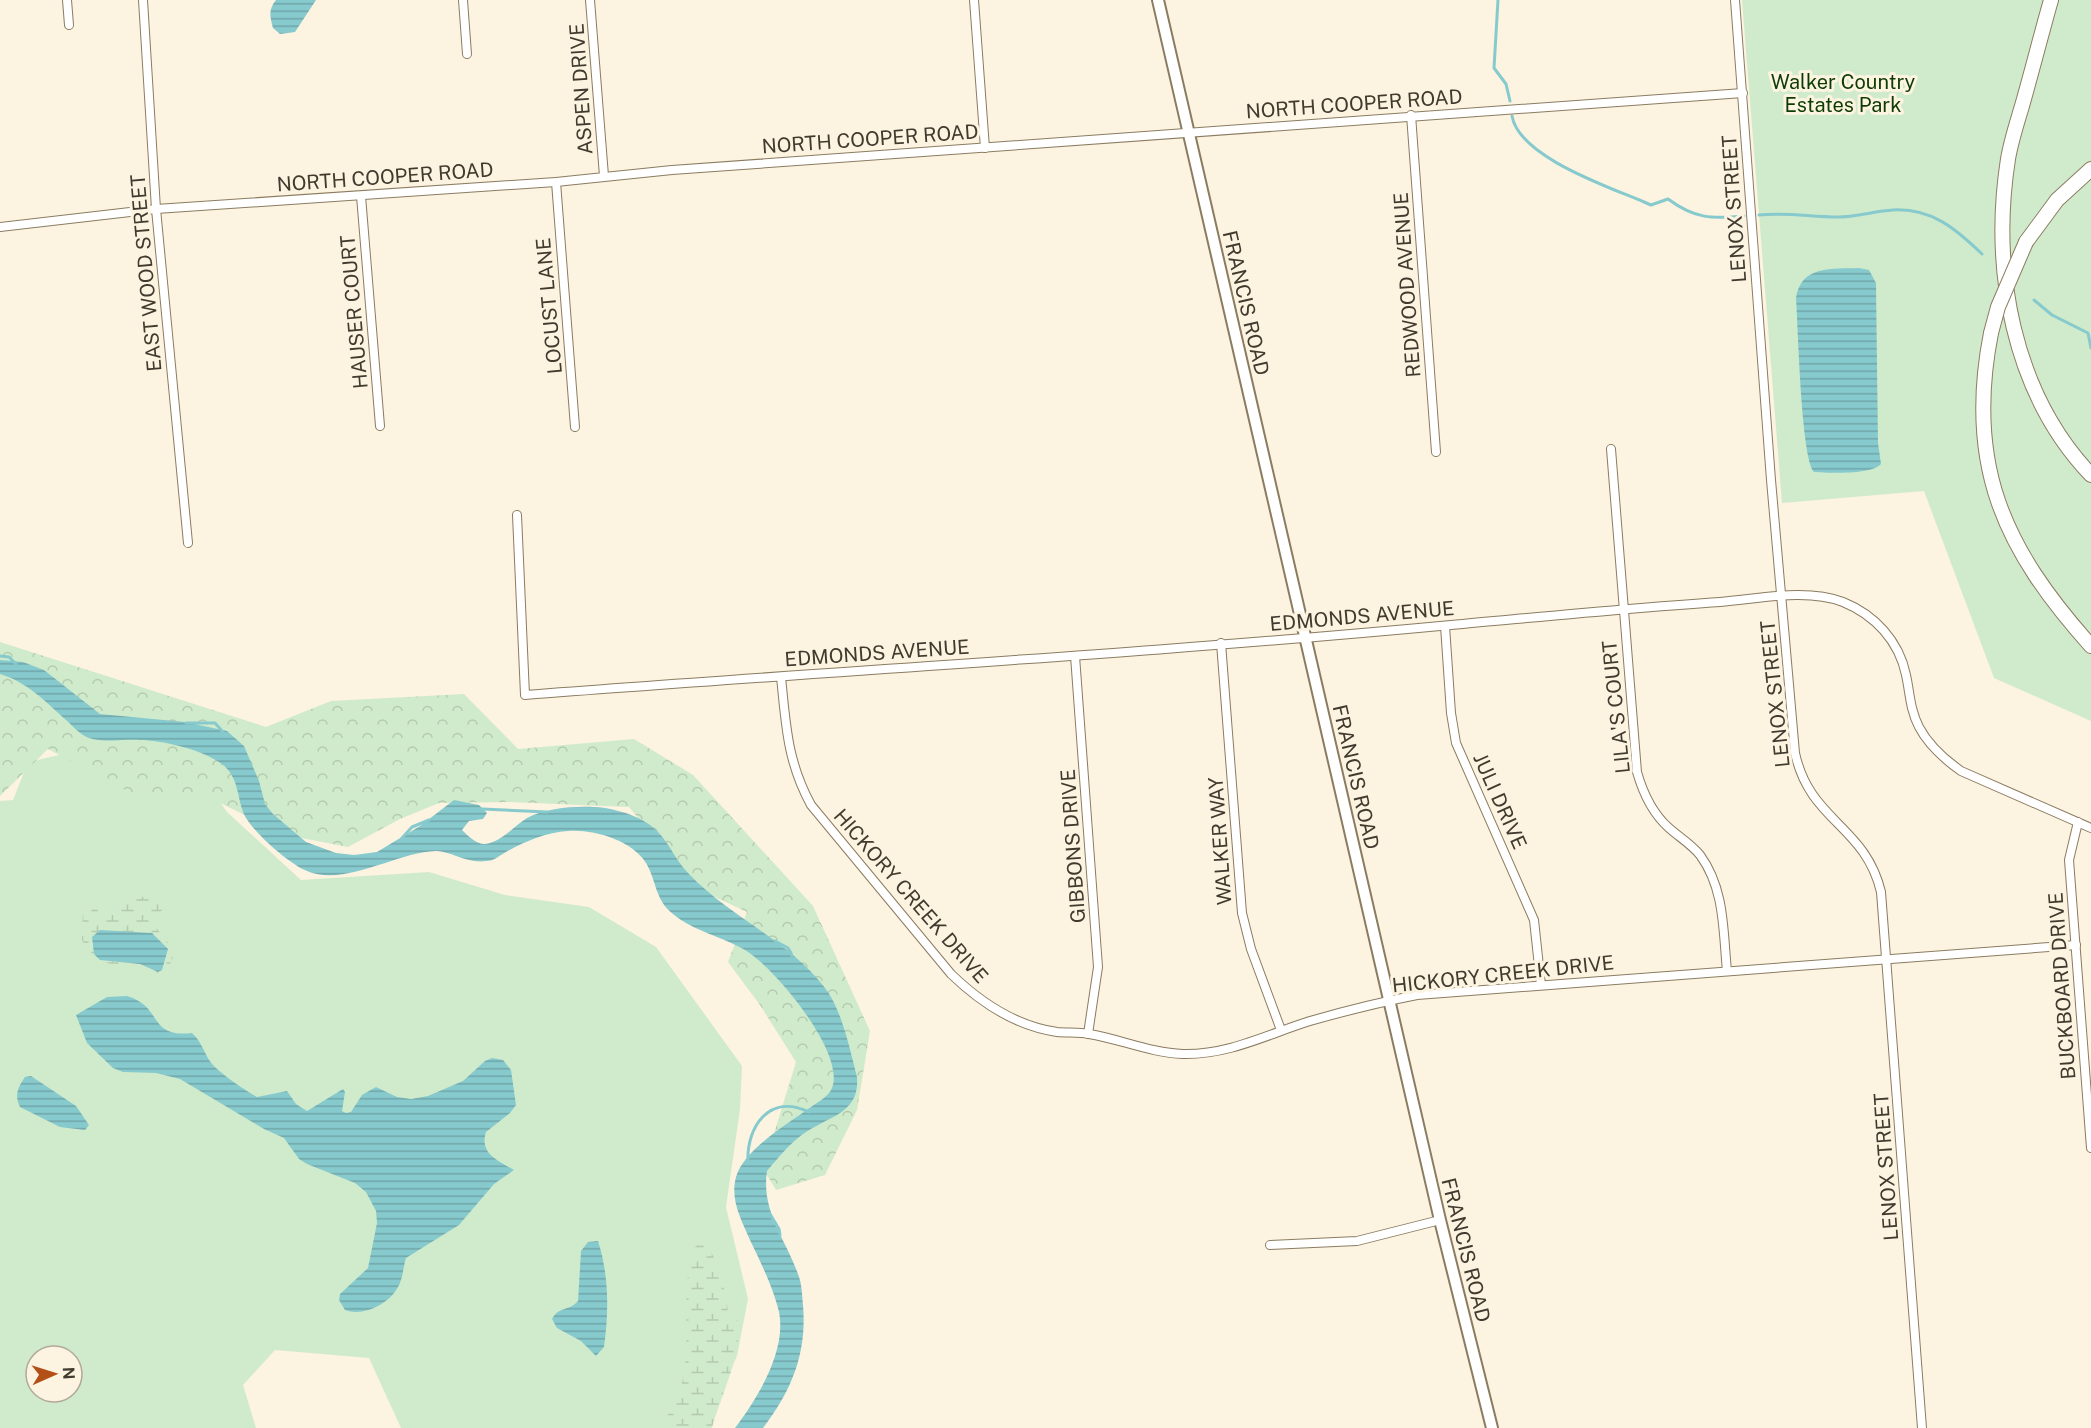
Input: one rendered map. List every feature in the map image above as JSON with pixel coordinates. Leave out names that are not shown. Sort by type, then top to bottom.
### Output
[{"type":"highway","points":[[2050,0],[2008,157],[2002,209],[2002,267],[2011,315],[2030,377],[2059,432],[2091,475]]},
{"type":"highway","points":[[2091,169],[2057,200],[2026,242],[1998,307],[1991,333],[1982,402],[1985,450],[1996,496],[2012,538],[2034,576],[2091,646]]},
{"type":"street","points":[[67,0],[69,25]]},
{"type":"street","name":"EAST WOOD STREET","points":[[143,0],[156,209],[188,543]]},
{"type":"street","points":[[463,0],[467,54]]},
{"type":"street","name":"ASPEN DRIVE","points":[[590,0],[604,176]]},
{"type":"street","points":[[974,0],[985,148]]},
{"type":"street","name":"FRANCIS ROAD","points":[[1158,0],[1440,1220],[1492,1428]]},
{"type":"street","name":"LENOX STREET","points":[[1735,0],[1797,764],[1806,788],[1817,804],[1860,844],[1872,863],[1881,892],[1922,1428]]},
{"type":"street","name":"NORTH COOPER ROAD","points":[[0,227],[156,209],[556,182],[604,176],[1411,115],[1743,93]]},
{"type":"street","name":"REDWOOD AVENUE","points":[[1411,115],[1436,452]]},
{"type":"street","name":"LOCUST LANE","points":[[556,182],[575,427]]},
{"type":"street","name":"HAUSER COURT","points":[[361,196],[380,426]]},
{"type":"street","name":"LILA'S COURT","points":[[1611,449],[1634,760],[1641,785],[1656,814],[1699,855],[1713,878],[1722,907],[1726,971]]},
{"type":"street","name":"EDMONDS AVENUE","points":[[517,515],[525,695],[781,677],[855,669],[1075,656],[1305,638],[1623,609],[1782,597],[1823,597],[1845,603],[1866,614],[1888,634],[1904,667],[1914,716],[1932,748],[1961,771],[2091,828]]},
{"type":"street","name":"JULI DRIVE","points":[[1445,626],[1451,713],[1456,743],[1534,920],[1541,985]]},
{"type":"street","name":"WALKER WAY","points":[[1221,643],[1242,914],[1251,949],[1281,1030]]},
{"type":"street","name":"GIBBONS DRIVE","points":[[1075,656],[1098,967],[1088,1034]]},
{"type":"street","name":"HICKORY CREEK DRIVE","points":[[781,677],[788,750],[796,779],[811,805],[951,974],[972,995],[1022,1023],[1056,1032],[1088,1034],[1182,1054],[1237,1047],[1281,1030],[1389,1000],[1417,995],[2076,945]]},
{"type":"street","name":"BUCKBOARD DRIVE","points":[[2078,822],[2070,860],[2091,1148]]},
{"type":"street","points":[[1270,1245],[1357,1241],[1440,1220]]},
{"type":"green space","name":"Walker Country Estates Park","points":[[1742,0],[2091,0],[2091,721],[1994,678],[1924,491],[1782,503]]},
{"type":"green space","points":[[0,642],[266,727],[331,701],[464,694],[518,749],[634,739],[693,775],[813,906],[870,1031],[857,1110],[825,1175],[776,1190],[759,1162],[772,1140],[796,1062],[760,1005],[728,962],[747,912],[698,889],[629,807],[510,802],[439,803],[400,819],[348,847],[286,835],[208,797],[140,798],[48,749],[0,796]]},
{"type":"green space","points":[[73,752],[199,772],[227,812],[301,880],[429,872],[505,895],[589,907],[656,947],[742,1066],[740,1109],[726,1207],[748,1299],[737,1356],[713,1408],[691,1428],[401,1428],[369,1358],[275,1350],[243,1385],[256,1428],[0,1428],[0,801],[13,800],[28,762]]},
{"type":"green space","points":[[157,894],[170,905],[152,917],[151,921],[171,947],[172,961],[167,967],[157,973],[138,964],[113,965],[92,957],[82,940],[83,902],[92,903],[99,912],[108,912],[122,901]]},
{"type":"green space","points":[[700,1244],[707,1245],[711,1252],[721,1278],[728,1313],[738,1321],[734,1362],[712,1428],[656,1428],[676,1402],[682,1383],[685,1364],[687,1285],[695,1247]]},
{"type":"water","points":[[276,0],[316,0],[295,32],[280,34],[273,28],[271,17],[271,10]]},
{"type":"water","points":[[1829,269],[1869,270],[1876,283],[1878,443],[1881,464],[1876,468],[1859,472],[1814,472],[1806,443],[1803,418],[1796,298],[1799,287],[1811,274]]},
{"type":"water","points":[[0,660],[23,662],[44,670],[100,714],[185,722],[227,731],[244,746],[259,781],[265,804],[273,814],[306,842],[336,853],[354,855],[377,852],[420,826],[454,800],[479,805],[487,813],[483,819],[469,821],[462,830],[482,844],[491,843],[527,818],[560,808],[599,807],[631,815],[651,826],[664,838],[683,867],[705,889],[777,942],[810,971],[831,997],[841,1019],[857,1077],[857,1089],[848,1107],[798,1138],[767,1171],[767,1199],[775,1224],[798,1274],[804,1323],[800,1355],[795,1370],[782,1400],[763,1428],[735,1428],[762,1387],[769,1371],[779,1339],[780,1323],[778,1308],[766,1273],[737,1209],[734,1194],[736,1177],[748,1156],[757,1147],[828,1094],[832,1088],[833,1073],[828,1054],[818,1033],[805,1012],[773,974],[745,950],[699,930],[673,914],[663,903],[650,870],[640,855],[622,842],[600,834],[568,831],[543,835],[489,861],[472,861],[436,851],[338,875],[322,875],[307,871],[281,854],[253,828],[243,812],[232,776],[222,764],[188,748],[162,742],[101,740],[86,737],[35,693],[10,677],[0,674]]},
{"type":"water","points":[[100,930],[152,933],[168,949],[162,970],[158,972],[140,964],[100,960],[94,954],[92,937]]},
{"type":"water","points":[[127,996],[139,1001],[168,1031],[192,1033],[213,1065],[246,1090],[257,1097],[287,1091],[296,1104],[307,1111],[343,1089],[345,1092],[342,1111],[346,1113],[351,1112],[362,1095],[376,1087],[397,1097],[411,1099],[428,1096],[463,1081],[485,1061],[492,1058],[503,1060],[511,1070],[516,1105],[510,1113],[486,1132],[485,1146],[492,1156],[514,1170],[494,1184],[459,1225],[406,1258],[400,1284],[382,1304],[360,1312],[345,1310],[339,1300],[340,1294],[368,1268],[377,1223],[376,1211],[366,1192],[355,1183],[307,1164],[299,1159],[284,1138],[264,1129],[180,1079],[156,1073],[123,1072],[113,1068],[87,1043],[76,1015],[107,997]]},
{"type":"water","points":[[31,1076],[76,1106],[89,1125],[85,1130],[60,1127],[20,1107],[17,1099],[19,1088],[25,1077]]},
{"type":"water","points":[[598,1241],[606,1280],[607,1320],[604,1347],[596,1356],[581,1341],[557,1328],[552,1319],[558,1312],[578,1301],[581,1251],[588,1242]]},
{"type":"waterway","points":[[1498,0],[1494,68],[1506,84],[1510,101]]},
{"type":"waterway","points":[[1512,116],[1518,131],[1531,145],[1568,169],[1589,179],[1651,205],[1668,199],[1695,214],[1713,217],[1744,216]]},
{"type":"waterway","points":[[1759,215],[1838,217],[1907,210],[1931,216],[1942,222],[1963,236],[1982,254]]},
{"type":"waterway","points":[[2034,300],[2052,315],[2088,333],[2091,348]]},
{"type":"waterway","points":[[0,656],[9,657],[16,664]]},
{"type":"waterway","points":[[186,723],[215,723],[223,732]]},
{"type":"waterway","points":[[482,809],[547,812]]},
{"type":"waterway","points":[[402,838],[412,827],[429,820]]},
{"type":"waterway","points":[[775,941],[788,948],[792,956]]},
{"type":"waterway","points":[[748,1163],[751,1137],[763,1116],[783,1107],[795,1107],[809,1112]]},
{"type":"waterway","points":[[770,1214],[780,1235]]}]
